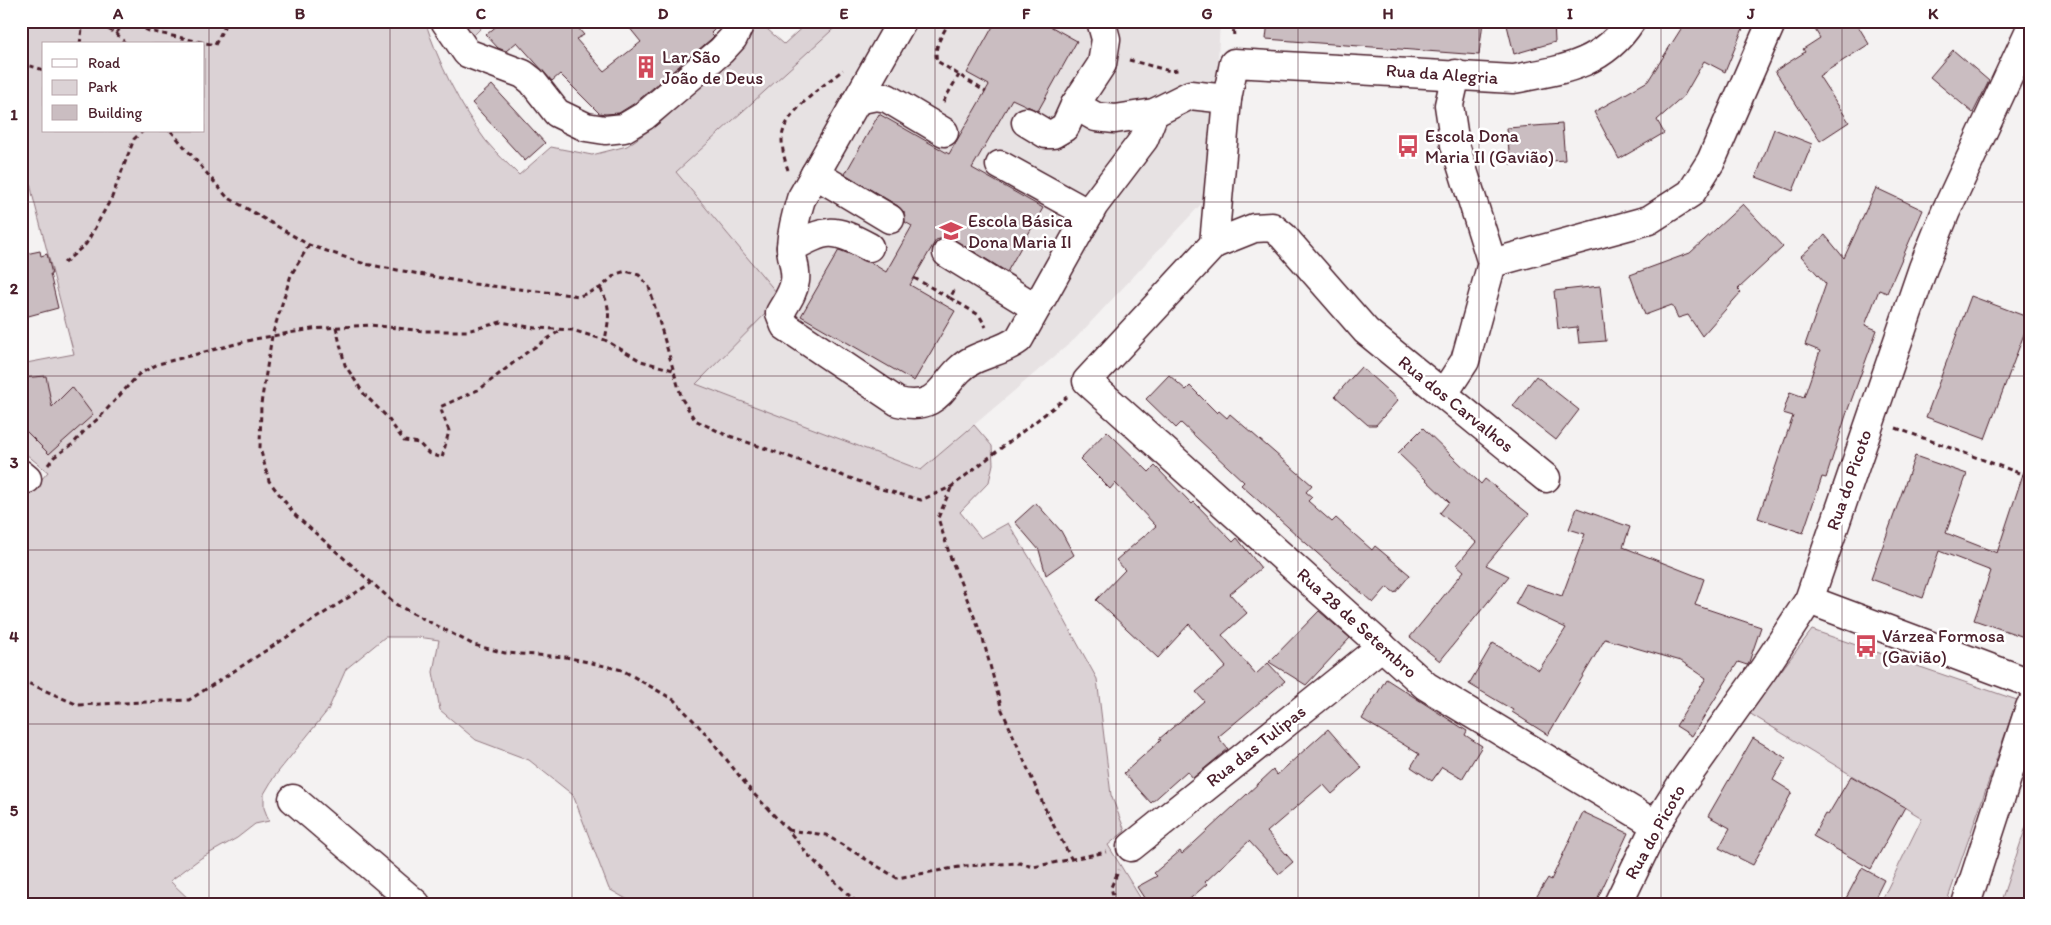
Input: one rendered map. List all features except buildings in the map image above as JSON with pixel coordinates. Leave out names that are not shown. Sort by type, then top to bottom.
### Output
[{"type":"street","points":[[445,21],[467,53],[523,74],[532,81],[557,112],[586,127],[605,130],[624,128],[644,116],[722,50],[733,38],[741,21]]},
{"type":"street","points":[[902,21],[801,200],[793,226],[791,248],[796,267],[795,282],[790,299],[780,313],[785,326],[898,402],[913,405],[927,401],[941,393],[959,370],[972,360],[1008,347],[1019,339],[1089,214],[1144,139],[1154,114]]},
{"type":"street","points":[[1026,122],[1046,134],[1054,134],[1065,127],[1076,105],[1102,64],[1106,39],[1100,21]]},
{"type":"street","name":"Rua da Alegria","points":[[1227,99],[1234,63],[1456,74],[1513,79],[1551,72],[1588,61],[1616,41],[1630,21]]},
{"type":"street","points":[[1492,263],[1649,220],[1691,193],[1711,161],[1772,21]]},
{"type":"street","name":"Rua do Picoto","points":[[1618,904],[1656,825],[1681,785],[1763,670],[1809,600],[1923,268],[1946,211],[2030,30]]},
{"type":"street","points":[[1444,393],[1464,361],[1492,263],[1455,145],[1450,105],[1456,74]]},
{"type":"street","points":[[1076,105],[1096,117],[1116,119],[1154,114],[1190,95],[1227,99],[1214,244],[1087,381]]},
{"type":"street","points":[[857,100],[876,96],[886,98],[944,132]]},
{"type":"street","points":[[1000,165],[1089,214]]},
{"type":"street","points":[[815,174],[890,219]]},
{"type":"street","name":"Rua dos Carvalhos","points":[[1214,244],[1254,228],[1272,227],[1283,236],[1366,331],[1546,478]]},
{"type":"street","points":[[791,248],[814,236],[830,231],[846,235],[869,248]]},
{"type":"street","points":[[946,253],[1036,308]]},
{"type":"street","name":"Rua 28 de Setembro","points":[[1087,381],[1426,686],[1656,825]]},
{"type":"street","points":[[1809,600],[2030,682]]},
{"type":"street","name":"Rua das Tulipas","points":[[1131,847],[1382,646]]},
{"type":"street","points":[[1966,904],[2030,707]]},
{"type":"street","points":[[293,799],[416,904]]},
{"type":"path","points":[[80,42],[83,21]]},
{"type":"path","points":[[92,21],[116,33],[124,42]]},
{"type":"path","points":[[205,43],[215,45],[227,21]]},
{"type":"path","points":[[950,21],[935,54],[938,62],[986,92]]},
{"type":"path","points":[[116,33],[127,22],[149,31],[201,42]]},
{"type":"path","points":[[21,64],[42,69]]},
{"type":"path","points":[[1148,64],[1170,71],[1180,70]]},
{"type":"path","points":[[946,96],[959,75]]},
{"type":"path","points":[[793,115],[784,130],[782,139],[794,194],[801,200]]},
{"type":"path","points":[[64,263],[86,244],[112,197],[134,139],[142,132]]},
{"type":"path","points":[[172,132],[227,197],[310,245],[365,264],[474,284],[580,296],[600,288],[616,274],[626,271],[639,275],[649,287],[657,307],[682,398],[695,420],[724,434],[881,489],[921,500],[951,488],[1087,381]]},
{"type":"path","points":[[310,245],[291,275],[272,336],[261,404],[260,448],[269,481],[296,516],[397,605],[474,645],[504,653],[566,657],[622,670],[674,700],[708,736],[752,792],[788,830],[809,856],[858,904]]},
{"type":"path","points":[[914,278],[978,315],[986,326],[990,354]]},
{"type":"path","points":[[600,288],[608,302],[609,313],[604,340]]},
{"type":"path","points":[[950,298],[956,288]]},
{"type":"path","points":[[24,477],[45,468],[54,457],[74,444],[86,428],[98,418],[139,374],[158,364],[272,336],[312,329],[370,325],[423,331],[467,330],[501,322],[572,330],[604,340],[641,360],[673,370]]},
{"type":"path","points":[[336,327],[345,365],[364,394],[387,416],[404,441],[419,443],[428,453],[442,458],[448,432],[440,407],[480,389],[526,353],[562,330]]},
{"type":"path","points":[[1921,437],[2030,477]]},
{"type":"path","points":[[951,488],[938,518],[950,556],[983,639],[1002,710],[1047,813],[1072,860]]},
{"type":"path","points":[[21,680],[78,705],[189,700],[371,583]]},
{"type":"path","points":[[788,830],[826,835],[897,878],[965,866],[1020,863],[1033,867],[1131,847]]},
{"type":"path","points":[[1115,904],[1111,887],[1131,847]]},
{"type":"shaded area","name":"Escola Básica Dona Maria II","points":[[842,21],[1220,21],[1217,79],[1205,200],[1075,339],[921,470],[695,384],[781,298],[676,172]]},
{"type":"green space","points":[[21,21],[425,21],[443,68],[467,113],[486,141],[519,175],[551,147],[592,155],[627,146],[661,122],[719,69],[751,21],[758,21],[784,44],[809,21],[842,21],[676,172],[781,298],[696,384],[921,470],[974,425],[992,446],[993,464],[989,482],[960,512],[981,538],[1008,523],[1036,568],[1097,679],[1111,795],[1125,831],[1108,845],[1144,904],[635,904],[609,889],[573,795],[529,760],[476,740],[440,710],[433,672],[439,640],[418,637],[385,637],[346,669],[328,710],[274,777],[264,794],[264,808],[269,821],[255,824],[237,838],[201,858],[170,881],[194,904],[21,904],[21,493],[26,497],[48,472],[21,450],[21,364],[74,354],[33,197],[21,136]]},
{"type":"green space","points":[[458,21],[488,21],[473,36]]},
{"type":"green space","points":[[1812,630],[2017,700],[1946,904],[1880,904],[1922,818],[1749,713]]},
{"type":"green space","points":[[2030,815],[2030,904],[2000,904]]},
{"type":"place","name":"Lar São João de Deus","points":[[646,67]]},
{"type":"place","name":"Escola Dona Maria II (Gavião)","points":[[1408,146]]},
{"type":"place","name":"Escola Básica Dona Maria II","points":[[951,231]]},
{"type":"place","name":"Várzea Formosa (Gavião)","points":[[1866,646]]}]
